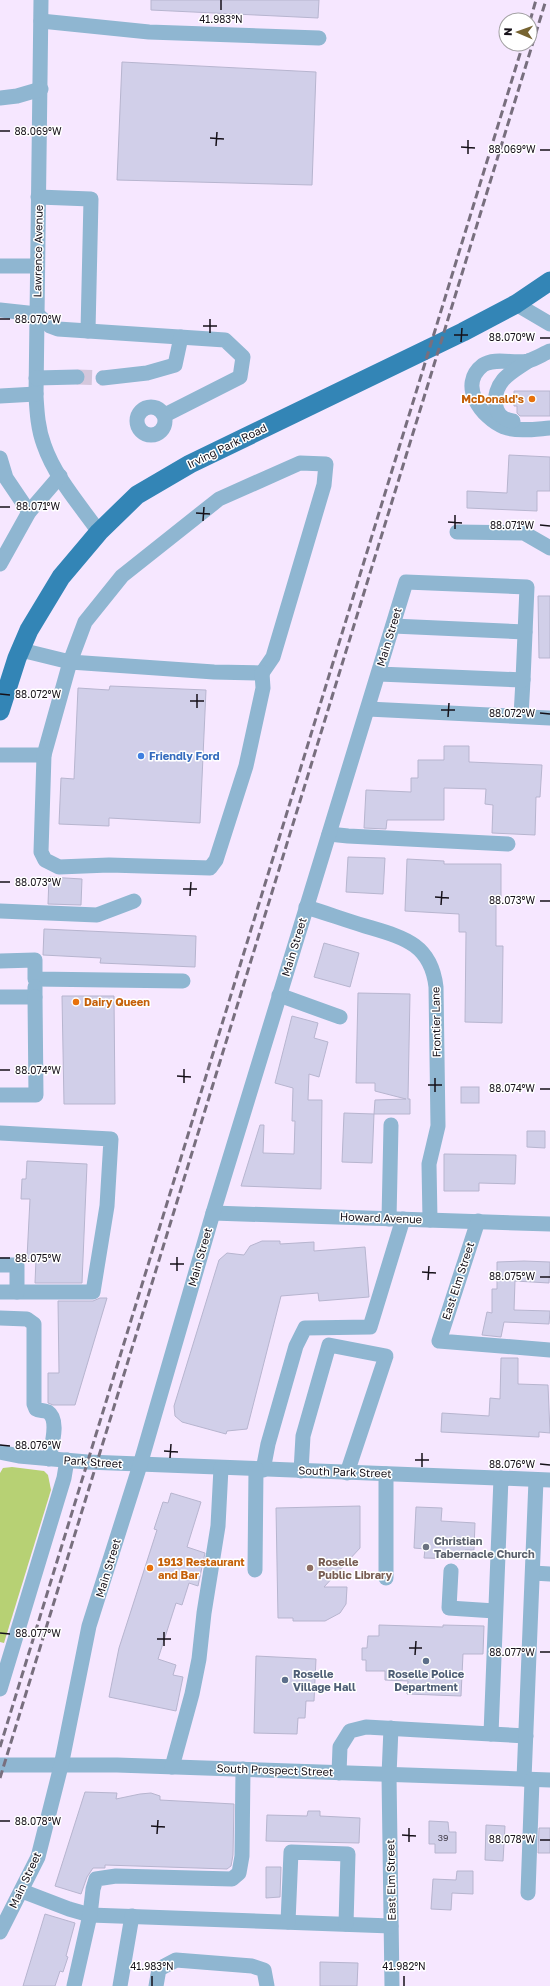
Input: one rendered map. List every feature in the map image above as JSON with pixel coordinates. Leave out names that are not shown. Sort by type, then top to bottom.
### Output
[{"type":"main road","name":"Irving Park Road","points":[[0,711],[21,650],[36,619],[61,577],[99,532],[137,495],[184,467],[325,397],[463,332],[516,304],[550,281]]},
{"type":"street","name":"Lawrence Avenue","points":[[41,0],[36,378],[38,423],[44,445],[60,476],[99,532]]},
{"type":"street","points":[[41,21],[149,32],[319,38]]},
{"type":"street","points":[[0,98],[17,96],[41,89]]},
{"type":"street","points":[[38,197],[91,199],[88,331]]},
{"type":"street","points":[[0,266],[37,266]]},
{"type":"street","points":[[516,304],[550,324]]},
{"type":"street","points":[[0,310],[37,314],[50,326],[58,329],[225,340],[243,357],[240,377],[165,415]]},
{"type":"street","points":[[103,378],[147,373],[175,365],[181,337]]},
{"type":"street","points":[[550,351],[529,360],[511,372],[496,371],[485,377],[482,382],[481,392],[482,396],[505,419],[510,421],[550,420]]},
{"type":"street","points":[[529,360],[512,362],[491,361],[482,366],[476,374],[472,384],[472,394],[480,410],[504,426],[514,429],[550,428]]},
{"type":"street","points":[[36,378],[77,377]]},
{"type":"street","points":[[0,396],[36,394]]},
{"type":"street","points":[[0,458],[6,478],[29,512]]},
{"type":"street","points":[[300,463],[326,464],[324,485],[273,657],[262,673],[263,688],[246,766],[219,853],[210,868],[109,865],[59,866],[45,860],[41,852],[44,755],[70,662],[85,622],[122,576],[218,499],[300,463]]},
{"type":"street","points":[[0,564],[29,512],[60,476]]},
{"type":"street","points":[[457,532],[524,533],[550,548]]},
{"type":"street","name":"Main Street","points":[[0,1932],[38,1858],[61,1766],[89,1626],[140,1465],[213,1213],[406,582],[527,587],[525,632]]},
{"type":"street","points":[[393,626],[525,632],[521,716]]},
{"type":"street","points":[[21,650],[70,662],[214,672],[262,673]]},
{"type":"street","points":[[379,674],[523,680]]},
{"type":"street","points":[[368,709],[550,718]]},
{"type":"street","points":[[0,755],[44,755]]},
{"type":"street","points":[[329,834],[508,844]]},
{"type":"street","points":[[0,911],[97,915],[134,901]]},
{"type":"street","name":"Frontier Lane","points":[[306,907],[407,940],[422,951],[432,968],[436,988],[438,1126],[429,1164],[430,1220]]},
{"type":"street","points":[[0,960],[35,960],[36,1095],[0,1095]]},
{"type":"street","points":[[35,979],[183,981]]},
{"type":"street","points":[[280,995],[340,1017]]},
{"type":"street","points":[[0,997],[35,997]]},
{"type":"street","points":[[255,1570],[260,1469],[296,1346],[305,1328],[370,1327],[396,1219],[391,1125]]},
{"type":"street","points":[[0,1133],[111,1139],[106,1206],[93,1292],[0,1292]]},
{"type":"street","name":"Howard Avenue","points":[[213,1213],[550,1224]]},
{"type":"street","name":"East Elm Street","points":[[478,1221],[439,1341],[550,1350]]},
{"type":"street","points":[[0,1265],[17,1265],[17,1292]]},
{"type":"street","points":[[0,1318],[27,1320],[34,1324],[34,1404],[36,1409],[46,1411],[52,1416],[54,1424],[49,1459]]},
{"type":"street","points":[[301,1471],[303,1436],[329,1345],[386,1356],[347,1473]]},
{"type":"street","name":"Park Street","points":[[0,1452],[19,1456],[49,1459],[140,1465]]},
{"type":"street","points":[[0,1689],[64,1478],[67,1460]]},
{"type":"street","name":"South Park Street","points":[[140,1465],[543,1480]]},
{"type":"street","points":[[172,1767],[192,1694],[199,1659],[204,1613],[218,1526],[221,1468]]},
{"type":"street","points":[[386,1474],[386,1578]]},
{"type":"street","points":[[491,1734],[501,1478]]},
{"type":"street","points":[[528,1893],[528,1780],[526,1736],[533,1573],[543,1480]]},
{"type":"street","points":[[451,1570],[449,1608],[495,1611]]},
{"type":"street","points":[[533,1573],[550,1574]]},
{"type":"street","points":[[339,1773],[340,1747],[350,1732],[366,1727],[526,1736]]},
{"type":"street","name":"East Elm Street","points":[[391,1728],[389,1775],[392,1986]]},
{"type":"street","name":"South Prospect Street","points":[[0,1765],[117,1765],[550,1780]]},
{"type":"street","points":[[74,1986],[90,1915],[93,1889],[96,1880],[116,1876],[232,1879],[238,1873],[242,1856],[243,1769]]},
{"type":"street","points":[[288,1922],[291,1852],[327,1853],[348,1854],[346,1924]]},
{"type":"street","points":[[22,1891],[69,1909],[90,1915],[391,1926]]},
{"type":"street","points":[[120,1986],[132,1916]]},
{"type":"street","points":[[156,1986],[159,1969],[176,1960],[252,1966],[264,1970],[267,1986]]},
{"type":"green space","points":[[12,1467],[44,1471],[48,1475],[51,1490],[4,1643],[0,1642],[0,1473],[3,1468]]},
{"type":"building","points":[[151,0],[319,0],[318,18],[151,10]]},
{"type":"building","points":[[122,62],[316,72],[312,185],[117,180]]},
{"type":"building","name":"McDonald's","points":[[514,391],[550,391],[550,416],[520,416],[517,413],[517,406],[514,406]]},
{"type":"building","points":[[509,455],[550,457],[550,491],[537,491],[537,511],[467,508],[467,491],[507,493]]},
{"type":"building","points":[[538,596],[550,596],[550,658],[539,658]]},
{"type":"building","name":"Friendly Ford","points":[[110,686],[206,690],[200,823],[109,818],[109,826],[59,824],[61,778],[74,779],[78,688],[109,690]]},
{"type":"building","points":[[444,746],[469,746],[469,762],[542,765],[540,797],[536,797],[535,835],[492,833],[493,805],[485,804],[486,789],[444,788],[444,820],[387,820],[386,829],[364,828],[366,790],[411,792],[411,778],[418,778],[418,760],[444,760]]},
{"type":"building","points":[[348,857],[385,858],[383,894],[346,892]]},
{"type":"building","points":[[407,859],[444,861],[444,864],[501,864],[501,899],[496,899],[496,946],[503,946],[502,1023],[465,1022],[466,932],[459,932],[459,914],[405,911]]},
{"type":"building","points":[[49,877],[82,879],[81,905],[48,904]]},
{"type":"building","points":[[44,929],[196,936],[195,967],[100,963],[101,958],[43,955]]},
{"type":"building","points":[[324,943],[359,953],[350,987],[314,977]]},
{"type":"building","points":[[358,993],[410,994],[408,1099],[410,1099],[410,1114],[374,1114],[375,1100],[406,1099],[375,1091],[375,1083],[356,1083]]},
{"type":"building","points":[[62,996],[114,996],[115,1104],[64,1104]]},
{"type":"building","points":[[292,1016],[318,1023],[314,1038],[328,1042],[319,1077],[309,1074],[308,1100],[322,1100],[321,1189],[241,1186],[260,1125],[264,1125],[263,1153],[294,1154],[295,1121],[292,1121],[293,1088],[275,1083]]},
{"type":"building","points":[[461,1087],[479,1087],[479,1103],[461,1103]]},
{"type":"building","points":[[344,1113],[374,1114],[372,1163],[342,1162]]},
{"type":"building","points":[[527,1131],[545,1131],[545,1148],[527,1147]]},
{"type":"building","points":[[444,1154],[516,1155],[515,1184],[479,1183],[479,1191],[444,1191]]},
{"type":"building","points":[[27,1161],[87,1164],[82,1283],[35,1283],[36,1260],[27,1258],[30,1199],[21,1199],[22,1179],[26,1179]]},
{"type":"building","points":[[262,1241],[280,1241],[280,1244],[314,1242],[314,1251],[365,1247],[369,1297],[319,1301],[318,1293],[281,1296],[247,1429],[227,1431],[226,1434],[182,1422],[175,1416],[174,1406],[219,1260],[227,1253],[244,1255],[250,1246]]},
{"type":"building","points":[[497,1262],[550,1262],[549,1283],[515,1281],[514,1310],[550,1311],[549,1324],[504,1322],[501,1337],[482,1335],[487,1312],[492,1313],[492,1289],[497,1289]]},
{"type":"building","points":[[100,1298],[107,1298],[75,1405],[53,1405],[48,1403],[48,1373],[59,1373],[58,1301],[93,1301]]},
{"type":"building","points":[[501,1358],[518,1358],[518,1384],[548,1385],[550,1433],[539,1432],[539,1437],[441,1432],[442,1413],[489,1416],[490,1398],[500,1399]]},
{"type":"building","points":[[171,1493],[201,1502],[187,1547],[205,1553],[198,1586],[189,1583],[182,1605],[176,1603],[158,1659],[176,1665],[173,1675],[183,1677],[176,1711],[109,1697],[119,1648],[157,1530],[154,1529],[163,1502],[168,1503]]},
{"type":"building","name":"Roselle Public Library","points":[[360,1506],[360,1548],[324,1587],[347,1587],[346,1604],[340,1613],[325,1621],[293,1621],[293,1618],[278,1618],[276,1508]]},
{"type":"building","points":[[416,1507],[442,1508],[441,1521],[475,1523],[474,1550],[465,1550],[464,1559],[424,1558],[425,1549],[414,1548]]},
{"type":"building","points":[[379,1625],[443,1627],[443,1625],[484,1626],[483,1654],[463,1654],[461,1696],[407,1694],[408,1681],[385,1680],[385,1671],[366,1671],[366,1660],[362,1660],[362,1648],[367,1648],[368,1636],[379,1636]]},
{"type":"building","name":"Roselle Village Hall","points":[[256,1656],[316,1659],[314,1701],[306,1701],[305,1718],[298,1718],[297,1734],[254,1733]]},
{"type":"building","points":[[85,1792],[117,1793],[116,1799],[151,1793],[160,1796],[160,1800],[234,1804],[233,1855],[231,1866],[227,1869],[105,1865],[105,1868],[93,1868],[87,1877],[81,1894],[55,1886]]},
{"type":"building","points":[[308,1811],[320,1811],[320,1816],[360,1818],[359,1843],[266,1841],[267,1815],[307,1816]]},
{"type":"building","points":[[429,1821],[448,1822],[449,1832],[456,1832],[456,1853],[435,1853],[435,1844],[429,1844]]},
{"type":"building","points":[[486,1825],[505,1826],[503,1861],[485,1860]]},
{"type":"building","points":[[539,1828],[550,1828],[550,1853],[538,1853]]},
{"type":"building","points":[[266,1867],[281,1867],[280,1897],[266,1898]]},
{"type":"building","points":[[457,1871],[473,1871],[473,1894],[452,1893],[451,1910],[431,1909],[433,1879],[456,1880]]},
{"type":"building","points":[[45,1914],[75,1923],[66,1956],[68,1957],[63,1972],[60,1971],[55,1986],[23,1986]]},
{"type":"building","points":[[320,1962],[358,1963],[357,1986],[320,1986]]},
{"type":"tunnel","points":[[77,377],[103,378]]},
{"type":"railway","points":[[533,12],[536,0]]},
{"type":"railway","points":[[0,1778],[546,0]]},
{"type":"railway","points":[[0,1747],[521,52]]},
{"type":"place","name":"McDonald's","points":[[532,399]]},
{"type":"place","name":"Friendly Ford","points":[[141,756]]},
{"type":"place","name":"Dairy Queen","points":[[76,1002]]},
{"type":"place","name":"Christian Tabernacle Church","points":[[426,1547]]},
{"type":"place","name":"1913 Restaurant and Bar","points":[[150,1568]]},
{"type":"place","name":"Roselle Public Library","points":[[310,1568]]},
{"type":"place","name":"Roselle Police Department","points":[[426,1661]]},
{"type":"place","name":"Roselle Village Hall","points":[[285,1680]]}]
